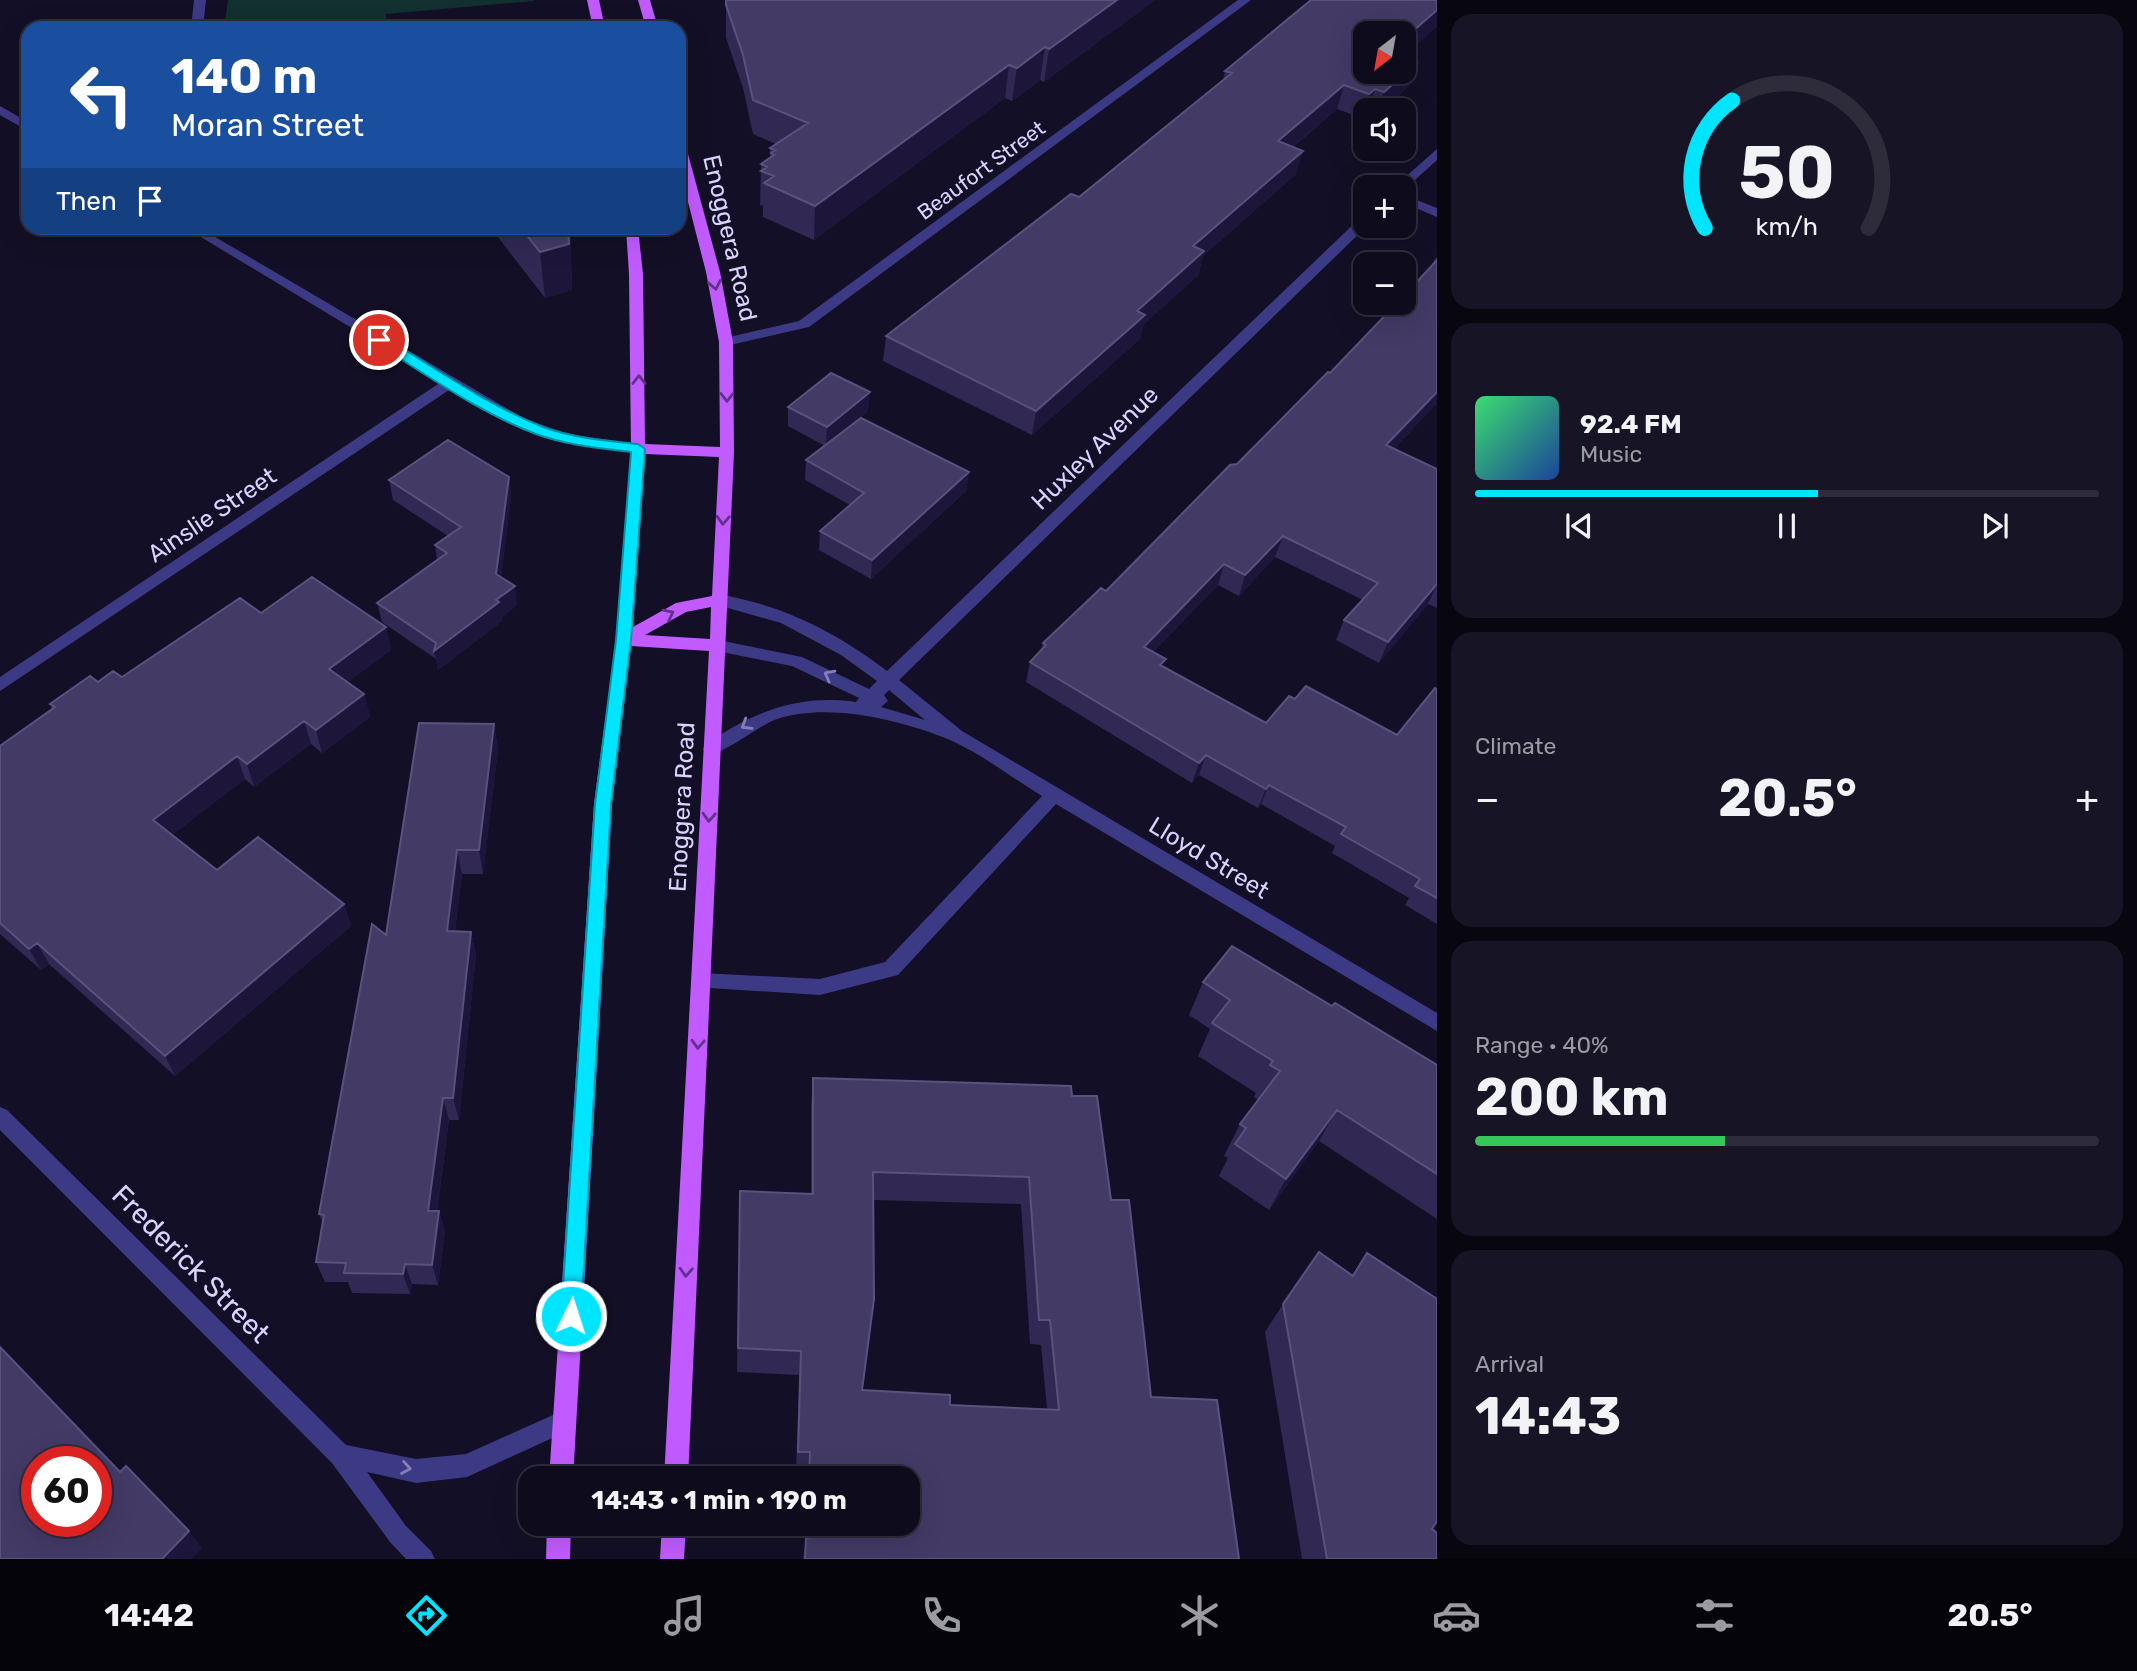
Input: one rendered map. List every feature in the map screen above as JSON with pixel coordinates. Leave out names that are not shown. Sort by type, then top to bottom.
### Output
[{"type":"main road","points":[[593,0],[598,21]]},
{"type":"main road","points":[[644,0],[650,21]]},
{"type":"main road","name":"Enoggera Road","points":[[677,1466],[727,452],[726,342],[713,272],[686,170]]},
{"type":"main road","points":[[562,1466],[603,804],[624,640],[638,449],[636,274],[633,235]]},
{"type":"main road","points":[[638,449],[727,452]]},
{"type":"main road","points":[[624,640],[682,607],[720,600]]},
{"type":"main road","points":[[624,640],[718,646]]},
{"type":"main road","points":[[558,1559],[559,1536]]},
{"type":"main road","points":[[672,1559],[673,1536]]},
{"type":"street","points":[[198,21],[201,0]]},
{"type":"street","name":"Beaufort Street","points":[[726,342],[804,324],[1245,0]]},
{"type":"street","points":[[0,110],[21,123]]},
{"type":"street","points":[[1413,175],[1437,153]]},
{"type":"street","points":[[1416,204],[1437,212]]},
{"type":"street","name":"Huxley Avenue","points":[[859,709],[1353,233]]},
{"type":"street","points":[[204,235],[495,410],[540,431],[589,443],[638,449]]},
{"type":"street","name":"Ainslie Street","points":[[0,685],[449,383]]},
{"type":"street","name":"Lloyd Street","points":[[720,600],[750,605],[792,619],[846,649],[890,681],[956,736],[1437,1023]]},
{"type":"street","points":[[718,646],[796,661],[956,736]]},
{"type":"street","name":"Lloyd Street","points":[[712,749],[752,721],[778,710],[813,705],[859,709],[956,736]]},
{"type":"street","points":[[701,981],[820,987],[891,969],[1054,795]]},
{"type":"street","name":"Frederick Street","points":[[0,1116],[340,1455],[398,1534],[423,1559]]},
{"type":"street","points":[[340,1455],[416,1471],[467,1465],[564,1421]]},
{"type":"green space","points":[[228,0],[534,1],[386,14],[386,21],[225,21]]},
{"type":"building","points":[[726,0],[1117,0],[1049,49],[1045,47],[1017,68],[1009,65],[815,206],[764,183],[774,176],[761,171],[767,167],[761,164],[774,155],[771,153],[775,150],[770,148],[808,123],[753,100]]},
{"type":"building","points":[[1311,0],[1437,0],[1437,10],[1416,28],[1416,21],[1353,21],[1353,84],[1393,84],[1384,92],[1375,89],[1369,94],[1344,85],[1278,141],[1303,151],[1193,246],[1204,251],[1137,311],[1145,315],[1036,411],[886,336],[1071,194],[1079,197],[1232,73],[1225,71]]},
{"type":"building","points":[[527,235],[568,235],[569,244],[540,252]]},
{"type":"building","points":[[1437,260],[1437,392],[1386,445],[1437,469],[1437,584],[1388,642],[1344,620],[1378,583],[1283,536],[1245,575],[1224,564],[1144,647],[1166,659],[1160,665],[1266,723],[1289,696],[1295,699],[1306,686],[1397,735],[1435,688],[1437,689],[1437,898],[1415,886],[1420,879],[1341,834],[1346,827],[1269,785],[1266,789],[1206,755],[1199,763],[1030,662],[1046,645],[1043,643],[1101,588],[1106,591],[1230,465],[1237,464],[1386,315],[1416,315],[1416,283]]},
{"type":"building","points":[[831,373],[870,392],[827,427],[788,407]]},
{"type":"building","points":[[861,418],[969,472],[872,560],[820,531],[864,493],[806,460]]},
{"type":"building","points":[[448,440],[509,477],[496,574],[515,586],[496,600],[499,602],[434,651],[436,643],[377,603],[447,553],[435,545],[461,527],[389,480]]},
{"type":"building","points":[[312,577],[386,627],[329,669],[364,694],[316,730],[304,721],[247,764],[237,756],[153,820],[217,870],[258,837],[344,904],[165,1056],[37,943],[29,949],[0,923],[0,746],[55,707],[50,704],[90,676],[98,682],[113,671],[122,677],[240,598],[261,613]]},
{"type":"building","points":[[419,723],[494,724],[479,850],[457,850],[447,931],[471,932],[453,1098],[443,1098],[428,1211],[439,1211],[432,1265],[405,1264],[403,1274],[344,1273],[346,1263],[316,1262],[324,1215],[319,1214],[372,924],[386,935]]},
{"type":"building","points":[[1232,946],[1332,1006],[1335,1003],[1437,1065],[1437,1174],[1337,1110],[1286,1179],[1235,1144],[1246,1128],[1240,1124],[1280,1071],[1270,1065],[1273,1061],[1212,1023],[1230,1000],[1203,982]]},
{"type":"building","points":[[813,1078],[1071,1086],[1072,1096],[1097,1096],[1111,1200],[1129,1200],[1151,1397],[1217,1400],[1239,1559],[805,1559],[808,1536],[920,1536],[920,1466],[809,1466],[810,1452],[798,1452],[801,1351],[738,1348],[740,1191],[813,1194]],"holes":[[[873,1172],[1029,1177],[1039,1320],[1050,1320],[1059,1410],[950,1405],[950,1395],[862,1390],[874,1299]]]},
{"type":"building","points":[[1319,1252],[1353,1276],[1367,1253],[1437,1299],[1437,1521],[1432,1529],[1437,1533],[1437,1559],[1327,1559],[1283,1304]]},
{"type":"building","points":[[0,1347],[95,1446],[21,1446],[21,1537],[112,1537],[112,1464],[120,1472],[126,1466],[189,1531],[162,1559],[0,1559]]},
{"type":"route","points":[[379,340],[495,410],[540,431],[589,443],[638,449],[624,640],[603,804],[571,1316]]}]
